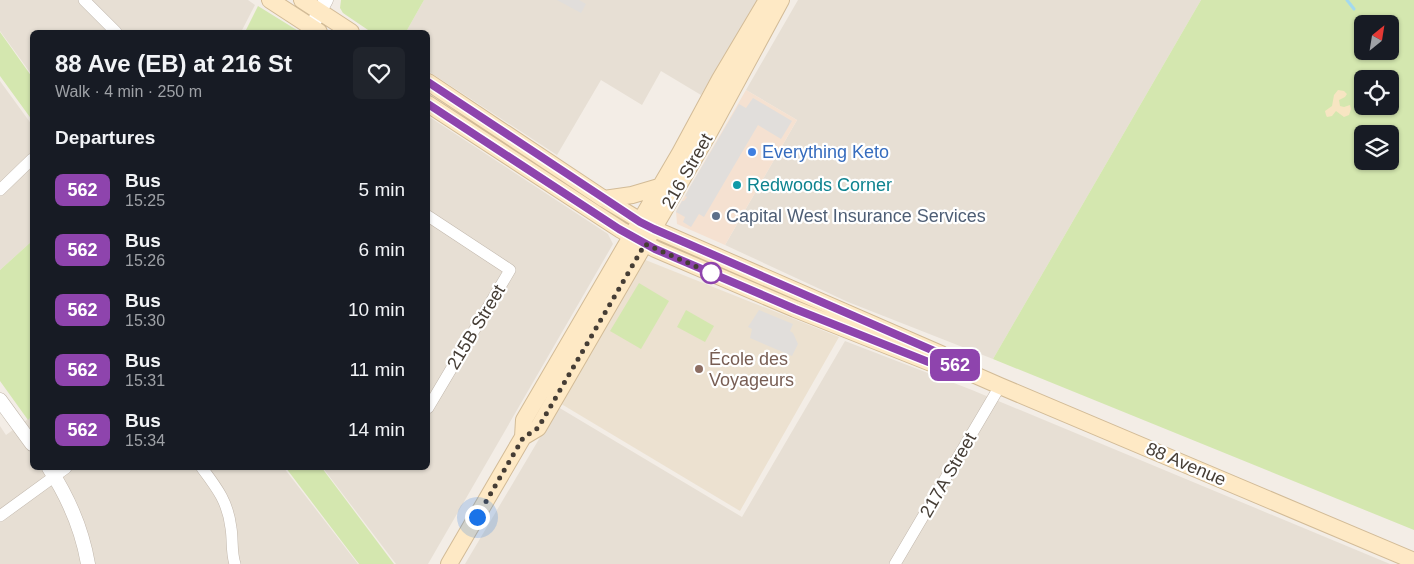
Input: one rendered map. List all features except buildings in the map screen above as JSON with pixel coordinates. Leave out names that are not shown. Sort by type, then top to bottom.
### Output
[{"type":"main road","points":[[270,0],[315,30]]},
{"type":"main road","points":[[302,0],[323,6],[350,30]]},
{"type":"main road","name":"216 Street","points":[[647,226],[659,187],[767,0]]},
{"type":"main road","name":"216 Street","points":[[449,564],[523,438],[524,420],[647,226],[710,131],[780,0]]},
{"type":"main road","name":"88 Avenue","points":[[430,83],[647,226],[941,354],[959,368],[1000,386],[1414,561]]},
{"type":"main road","name":"88 Avenue","points":[[430,105],[638,240],[795,309],[936,365],[959,368]]},
{"type":"main road","points":[[604,199],[632,195],[659,187]]},
{"type":"street","points":[[84,0],[114,30]]},
{"type":"street","points":[[315,30],[323,6]]},
{"type":"street","points":[[0,190],[30,161]]},
{"type":"street","name":"215B Street","points":[[430,217],[510,270],[430,405]]},
{"type":"street","name":"217A Street","points":[[896,564],[1000,386]]},
{"type":"street","points":[[0,400],[30,441]]},
{"type":"street","points":[[203,470],[224,500],[232,528],[235,564]]},
{"type":"street","points":[[0,516],[52,472],[75,516],[88,564]]},
{"type":"shaded area","points":[[0,0],[248,0],[255,5],[242,30],[30,30],[30,72],[0,31]]},
{"type":"shaded area","points":[[424,0],[757,0],[701,95],[661,71],[642,105],[601,80],[557,155],[430,72],[430,30],[407,30]]},
{"type":"shaded area","points":[[557,0],[579,0],[586,4],[581,13]]},
{"type":"shaded area","points":[[798,0],[1201,0],[993,359],[848,302],[725,245],[797,120],[746,90]]},
{"type":"shaded area","points":[[0,81],[30,122],[30,243],[0,270]]},
{"type":"shaded area","points":[[746,90],[797,120],[725,245],[677,224],[676,211]]},
{"type":"shaded area","points":[[753,98],[792,121],[781,139],[758,125],[704,217],[699,214],[691,227],[683,222],[685,217],[676,212],[682,201],[687,197],[685,196],[691,185],[739,104],[746,108]]},
{"type":"shaded area","points":[[430,117],[608,234],[613,244],[428,564],[396,564],[325,470],[430,470]]},
{"type":"shaded area","name":"École des Voyageurs","points":[[643,259],[839,337],[740,511],[558,402]]},
{"type":"shaded area","points":[[759,310],[793,324],[790,331],[793,333],[798,344],[792,356],[750,338],[752,329],[748,327]]},
{"type":"shaded area","points":[[845,341],[972,390],[1390,564],[465,564],[558,407],[742,517]]},
{"type":"shaded area","points":[[30,417],[30,470],[286,470],[358,564],[0,564],[0,426],[6,435]]},
{"type":"green space","points":[[341,0],[424,0],[407,30],[368,30],[343,13],[340,8]]},
{"type":"green space","points":[[1201,0],[1414,0],[1414,530],[993,359]]},
{"type":"green space","points":[[258,6],[297,30],[246,30]]},
{"type":"green space","points":[[0,32],[30,74],[30,117],[0,76]]},
{"type":"green space","points":[[30,243],[30,418],[28,420],[0,381],[0,270]]},
{"type":"green space","points":[[639,283],[669,301],[641,349],[610,331]]},
{"type":"green space","points":[[686,310],[714,326],[705,342],[677,327]]},
{"type":"green space","points":[[288,470],[324,470],[394,564],[359,564]]},
{"type":"sand","points":[[1338,90],[1344,91],[1347,94],[1339,100],[1340,106],[1350,105],[1349,115],[1344,117],[1336,111],[1332,116],[1327,117],[1325,111],[1332,106],[1334,95]]},
{"type":"waterway","points":[[1347,0],[1354,9]]},
{"type":"bus line","name":"562","points":[[430,83],[640,222],[941,354],[959,368],[936,365],[795,309],[645,244],[631,237],[430,105]]},
{"type":"place","name":"Everything Keto","points":[[752,152]]},
{"type":"place","name":"Redwoods Corner","points":[[737,185]]},
{"type":"place","name":"Capital West Insurance Services","points":[[716,216]]},
{"type":"place","name":"École des Voyageurs","points":[[699,369]]},
{"type":"route","points":[[477,517],[523,438],[538,428],[645,244],[711,273]]}]
